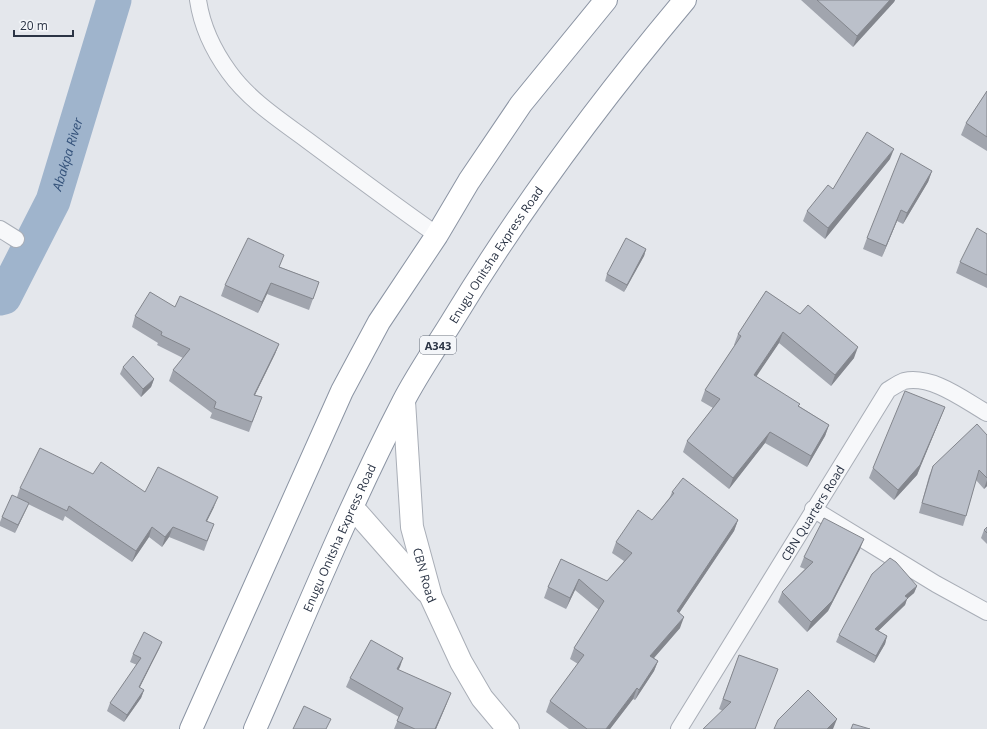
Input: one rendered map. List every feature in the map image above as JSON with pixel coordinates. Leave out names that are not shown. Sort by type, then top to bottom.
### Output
[{"type":"main road","points":[[191,729],[342,391],[380,322],[437,235],[469,181],[521,104],[606,0]]},
{"type":"main road","name":"Enugu Onitsha Express Road","points":[[255,729],[353,508],[404,401],[471,290],[524,209],[586,124],[685,0]]},
{"type":"main road","name":"CBN Road","points":[[404,401],[412,527],[431,597],[461,662],[482,698],[508,729]]},
{"type":"main road","points":[[353,508],[431,597]]},
{"type":"street","points":[[198,0],[205,29],[215,50],[230,73],[256,101],[383,197],[437,235]]},
{"type":"street","points":[[0,229],[16,239]]},
{"type":"street","name":"CBN Quarters Road","points":[[679,729],[888,390],[904,381],[923,381],[944,388],[987,413]]},
{"type":"street","points":[[813,510],[936,584],[987,612]]},
{"type":"building","points":[[817,0],[890,0],[857,36]]},
{"type":"building","points":[[987,91],[987,137],[966,123]]},
{"type":"building","points":[[867,132],[894,149],[828,228],[807,211],[828,185],[833,189]]},
{"type":"building","points":[[901,153],[932,171],[907,213],[901,210],[886,246],[867,238]]},
{"type":"building","points":[[977,228],[987,234],[987,275],[960,262]]},
{"type":"building","points":[[248,238],[284,255],[279,267],[319,282],[313,299],[271,283],[262,302],[225,285]]},
{"type":"building","points":[[626,238],[646,249],[627,285],[607,274]]},
{"type":"building","points":[[766,291],[800,314],[808,305],[858,347],[835,375],[783,332],[754,375],[800,404],[798,406],[829,425],[811,456],[770,432],[733,478],[687,441],[720,399],[705,390],[741,336],[738,334]]},
{"type":"building","points":[[150,292],[175,307],[180,296],[279,344],[254,395],[262,397],[252,422],[214,408],[216,402],[173,370],[190,349],[161,335],[162,332],[135,316]]},
{"type":"building","points":[[133,356],[154,379],[143,389],[123,367]]},
{"type":"building","points":[[905,391],[945,407],[920,465],[898,490],[873,468]]},
{"type":"building","points":[[977,424],[987,435],[987,478],[979,470],[966,516],[922,503],[933,466]]},
{"type":"building","points":[[40,448],[93,474],[101,462],[145,492],[158,467],[218,497],[206,521],[214,524],[207,541],[173,527],[165,537],[152,527],[136,551],[69,506],[67,511],[20,488]]},
{"type":"building","points":[[683,478],[738,520],[677,611],[684,617],[650,656],[658,661],[639,690],[637,688],[606,729],[587,729],[550,701],[584,655],[574,648],[604,601],[579,579],[570,598],[548,587],[561,559],[607,581],[632,553],[616,542],[638,510],[652,520],[674,493],[672,492]]},
{"type":"building","points":[[12,495],[29,503],[18,525],[2,517]]},
{"type":"building","points":[[824,518],[864,539],[832,601],[811,622],[782,592],[813,562],[804,557]]},
{"type":"building","points":[[890,558],[896,562],[917,586],[905,596],[908,598],[875,629],[887,636],[876,656],[839,635],[872,574]]},
{"type":"building","points":[[144,632],[162,642],[139,687],[144,690],[127,715],[110,703],[141,658],[133,654]]},
{"type":"building","points":[[371,640],[403,658],[397,669],[451,693],[435,729],[415,729],[397,721],[403,708],[350,678]]},
{"type":"building","points":[[739,655],[778,669],[755,729],[703,729],[731,702],[723,699]]},
{"type":"building","points":[[808,690],[837,719],[827,729],[774,729],[778,720]]},
{"type":"building","points":[[304,706],[331,719],[326,729],[293,729]]},
{"type":"building","points":[[853,724],[870,729],[851,729]]},
{"type":"waterway","name":"Abakpa River","points":[[0,298],[4,297],[53,201],[114,0]]}]
